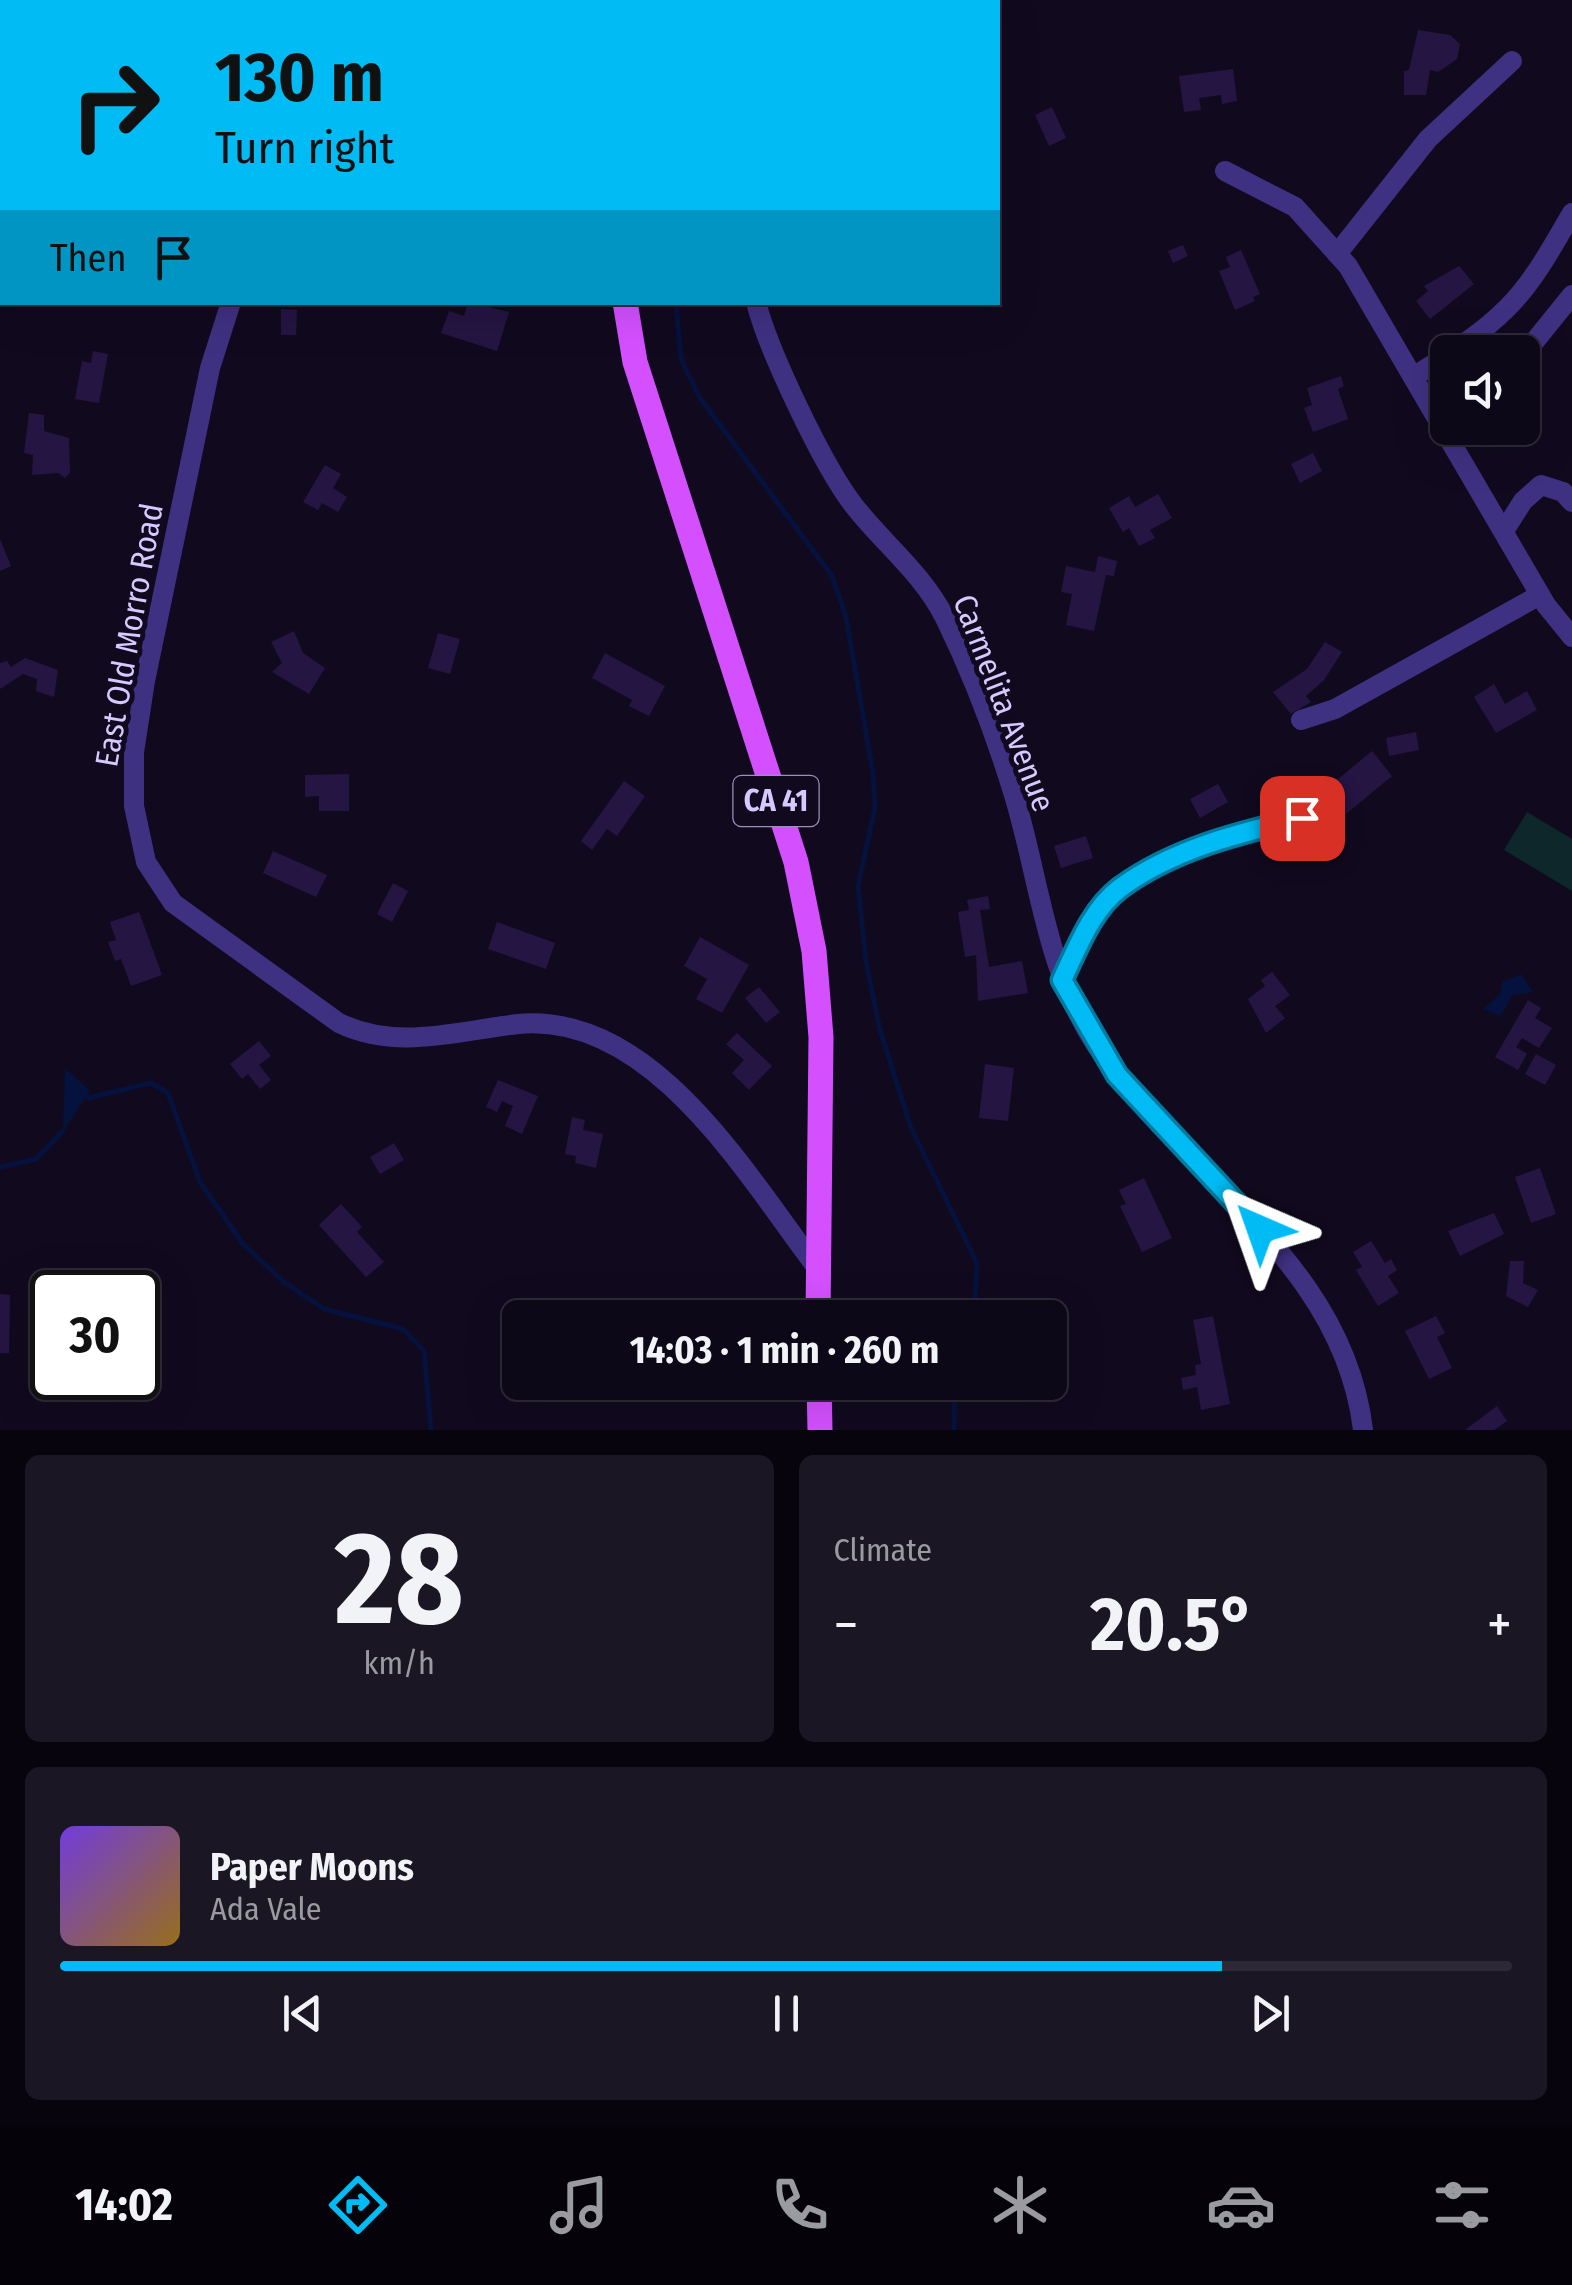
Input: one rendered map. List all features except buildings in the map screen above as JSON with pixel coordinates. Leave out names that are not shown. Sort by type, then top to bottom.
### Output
[{"type":"main road","name":"CA 41","points":[[626,305],[635,362],[796,862],[814,952],[821,1037],[818,1300]]},
{"type":"main road","points":[[819,1400],[820,1430]]},
{"type":"street","points":[[1337,254],[1428,138],[1512,62]]},
{"type":"street","points":[[1225,171],[1282,197],[1337,254],[1430,399]]},
{"type":"street","points":[[1478,335],[1527,292],[1572,213]]},
{"type":"street","points":[[1540,335],[1572,295]]},
{"type":"street","name":"East Old Morro Road","points":[[230,305],[210,368],[134,752],[139,836],[160,887],[188,916],[339,1023],[363,1035],[408,1039],[540,1024],[578,1032],[628,1055],[659,1075],[703,1117],[818,1269]]},
{"type":"street","name":"Carmelita Avenue","points":[[757,305],[770,344],[843,490],[914,570],[946,619],[1013,793],[1036,900],[1062,980],[1117,1075],[1313,1291],[1348,1361],[1363,1430]]},
{"type":"street","points":[[1413,376],[1430,366]]},
{"type":"street","points":[[1458,445],[1540,595],[1572,637]]},
{"type":"street","points":[[1504,531],[1523,501],[1541,485],[1563,492],[1572,502]]},
{"type":"street","points":[[1301,720],[1335,709],[1540,595]]},
{"type":"street","points":[[1062,980],[1088,925],[1118,889],[1216,838],[1302,818]]},
{"type":"green space","points":[[1527,812],[1572,839],[1572,891],[1504,850]]},
{"type":"shaded area","points":[[1521,974],[1533,992],[1513,995],[1500,1016],[1483,1009],[1500,994],[1502,982]]},
{"type":"shaded area","points":[[65,1068],[90,1091],[63,1131]]},
{"type":"waterway","points":[[676,305],[681,359],[700,398],[832,576],[846,617],[873,773],[875,807],[858,886],[866,962],[880,1030],[911,1128],[977,1263],[975,1300]]},
{"type":"waterway","points":[[88,1098],[151,1083],[168,1093],[200,1182],[243,1244],[284,1282],[324,1309],[403,1329],[424,1351],[431,1430]]},
{"type":"waterway","points":[[0,1167],[36,1159],[63,1131]]},
{"type":"waterway","points":[[954,1430],[955,1400]]},
{"type":"route","points":[[1260,1229],[1117,1075],[1077,1014],[1062,980],[1088,925],[1118,889],[1216,838],[1302,818]]}]
